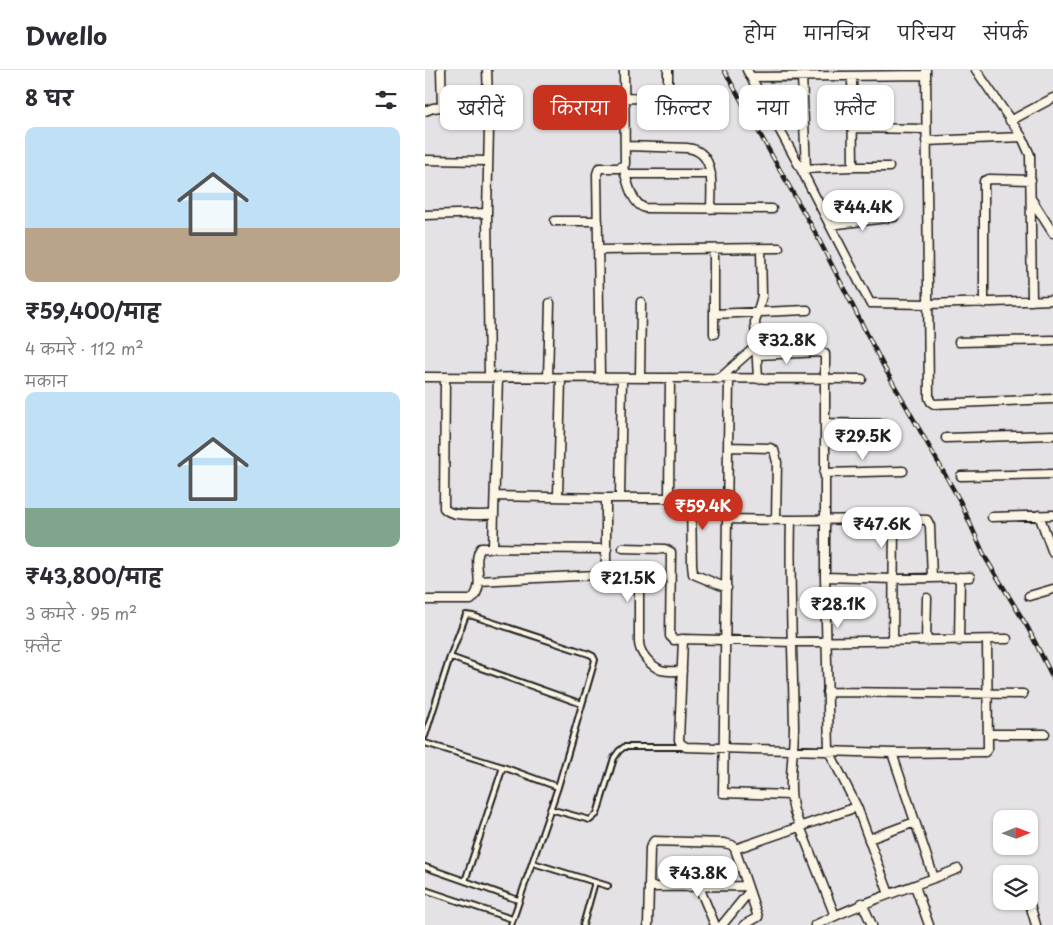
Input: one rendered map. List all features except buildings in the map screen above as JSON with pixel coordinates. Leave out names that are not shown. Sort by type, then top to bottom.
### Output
[{"type":"street","points":[[441,70],[441,85]]},
{"type":"street","points":[[487,70],[488,85]]},
{"type":"street","points":[[624,70],[624,85]]},
{"type":"street","points":[[667,70],[668,85]]},
{"type":"street","points":[[975,70],[1021,137],[1030,155],[1032,301]]},
{"type":"street","points":[[754,73],[802,76],[852,76],[926,72],[928,304],[931,402],[934,404],[1053,399]]},
{"type":"street","points":[[754,73],[870,303],[928,304],[1053,300]]},
{"type":"street","points":[[802,76],[804,169]]},
{"type":"street","points":[[852,76],[852,85]]},
{"type":"street","points":[[1010,121],[1053,98]]},
{"type":"street","points":[[425,110],[440,107]]},
{"type":"street","points":[[894,129],[926,129]]},
{"type":"street","points":[[489,130],[487,213],[489,377]]},
{"type":"street","points":[[626,130],[624,170],[634,199],[640,206],[650,208],[772,209]]},
{"type":"street","points":[[853,130],[853,167]]},
{"type":"street","points":[[927,141],[1021,137]]},
{"type":"street","points":[[626,146],[697,150],[710,166],[711,208]]},
{"type":"street","points":[[425,160],[488,161]]},
{"type":"street","points":[[600,376],[597,170],[603,167],[624,170],[711,174]]},
{"type":"street","points":[[804,169],[889,167]]},
{"type":"street","points":[[984,303],[984,181],[989,179],[1031,180]]},
{"type":"street","points":[[1032,200],[1053,233]]},
{"type":"street","points":[[425,215],[487,213]]},
{"type":"street","points":[[830,225],[894,217]]},
{"type":"street","points":[[555,221],[598,221]]},
{"type":"street","points":[[599,250],[779,248]]},
{"type":"street","points":[[714,249],[714,334]]},
{"type":"street","points":[[758,379],[755,322],[762,296],[761,249]]},
{"type":"street","points":[[640,378],[641,302]]},
{"type":"street","points":[[548,378],[550,303]]},
{"type":"street","points":[[714,314],[807,310]]},
{"type":"street","points":[[959,342],[1053,340]]},
{"type":"street","points":[[719,379],[756,346]]},
{"type":"street","points":[[757,355],[823,353],[825,357],[825,577],[829,751],[857,807],[889,894]]},
{"type":"street","points":[[425,377],[561,378],[600,376],[622,378],[861,379]]},
{"type":"street","points":[[445,377],[444,508],[447,512],[453,514],[494,514]]},
{"type":"street","points":[[493,547],[498,377]]},
{"type":"street","points":[[558,496],[561,378]]},
{"type":"street","points":[[619,496],[622,378]]},
{"type":"street","points":[[669,497],[670,378]]},
{"type":"street","points":[[729,379],[723,793],[791,796]]},
{"type":"street","points":[[825,423],[884,424]]},
{"type":"street","points":[[946,438],[1053,435]]},
{"type":"street","points":[[728,447],[771,448],[774,450],[777,462],[776,520]]},
{"type":"street","points":[[824,473],[903,471]]},
{"type":"street","points":[[961,476],[1053,474]]},
{"type":"street","points":[[495,496],[606,498],[619,496],[691,498],[727,496]]},
{"type":"street","points":[[606,498],[606,576]]},
{"type":"street","points":[[691,498],[692,570],[697,576],[727,588]]},
{"type":"street","points":[[1039,515],[1053,554]]},
{"type":"street","points":[[992,517],[1053,515]]},
{"type":"street","points":[[727,519],[894,518],[923,520],[929,523],[932,578]]},
{"type":"street","points":[[893,641],[894,518]]},
{"type":"street","points":[[791,520],[790,585],[793,642],[794,749],[791,796],[794,811],[835,916]]},
{"type":"street","points":[[425,600],[471,600],[479,591],[479,550],[484,547],[607,549]]},
{"type":"street","points":[[623,548],[665,548],[671,552],[671,639],[793,642],[1007,639]]},
{"type":"street","points":[[479,581],[606,576],[632,573],[638,575],[639,643],[641,651],[651,663],[660,669],[682,671]]},
{"type":"street","points":[[825,577],[893,579],[970,577]]},
{"type":"street","points":[[959,577],[959,641]]},
{"type":"street","points":[[1029,596],[1053,589]]},
{"type":"street","points":[[926,641],[927,598]]},
{"type":"street","points":[[683,639],[679,740],[686,747],[892,753],[985,752],[988,748],[987,640]]},
{"type":"street","points":[[827,692],[1023,694]]},
{"type":"street","points":[[988,734],[1045,734]]},
{"type":"street","points":[[892,753],[934,878]]},
{"type":"street","points":[[735,848],[857,807]]},
{"type":"street","points":[[869,839],[915,822]]},
{"type":"street","points":[[648,925],[650,848],[654,841],[724,843],[735,848],[759,921],[744,925]]},
{"type":"street","points":[[815,925],[862,903],[915,886],[958,869]]},
{"type":"street","points":[[915,886],[929,925]]},
{"type":"street","points":[[649,887],[747,889]]},
{"type":"street","points":[[699,887],[715,925]]},
{"type":"street","points":[[722,925],[747,889]]},
{"type":"street","points":[[862,903],[872,925]]},
{"type":"street","points":[[1032,910],[1036,925]]},
{"type":"lane","points":[[425,736],[462,621],[466,616],[470,615],[589,654],[595,660],[558,787],[511,925]]},
{"type":"lane","points":[[450,657],[582,704]]},
{"type":"lane","points":[[425,743],[503,767],[558,787]]},
{"type":"lane","points":[[550,809],[590,820],[597,814],[614,758],[623,747],[686,747]]},
{"type":"lane","points":[[465,881],[503,767]]},
{"type":"lane","points":[[533,863],[608,886]]},
{"type":"lane","points":[[425,867],[518,900]]},
{"type":"lane","points":[[583,925],[595,882]]},
{"type":"lane","points":[[425,890],[512,919]]},
{"type":"railway","points":[[724,70],[816,234],[884,367],[960,501],[985,557],[1028,628],[1053,678]]}]
